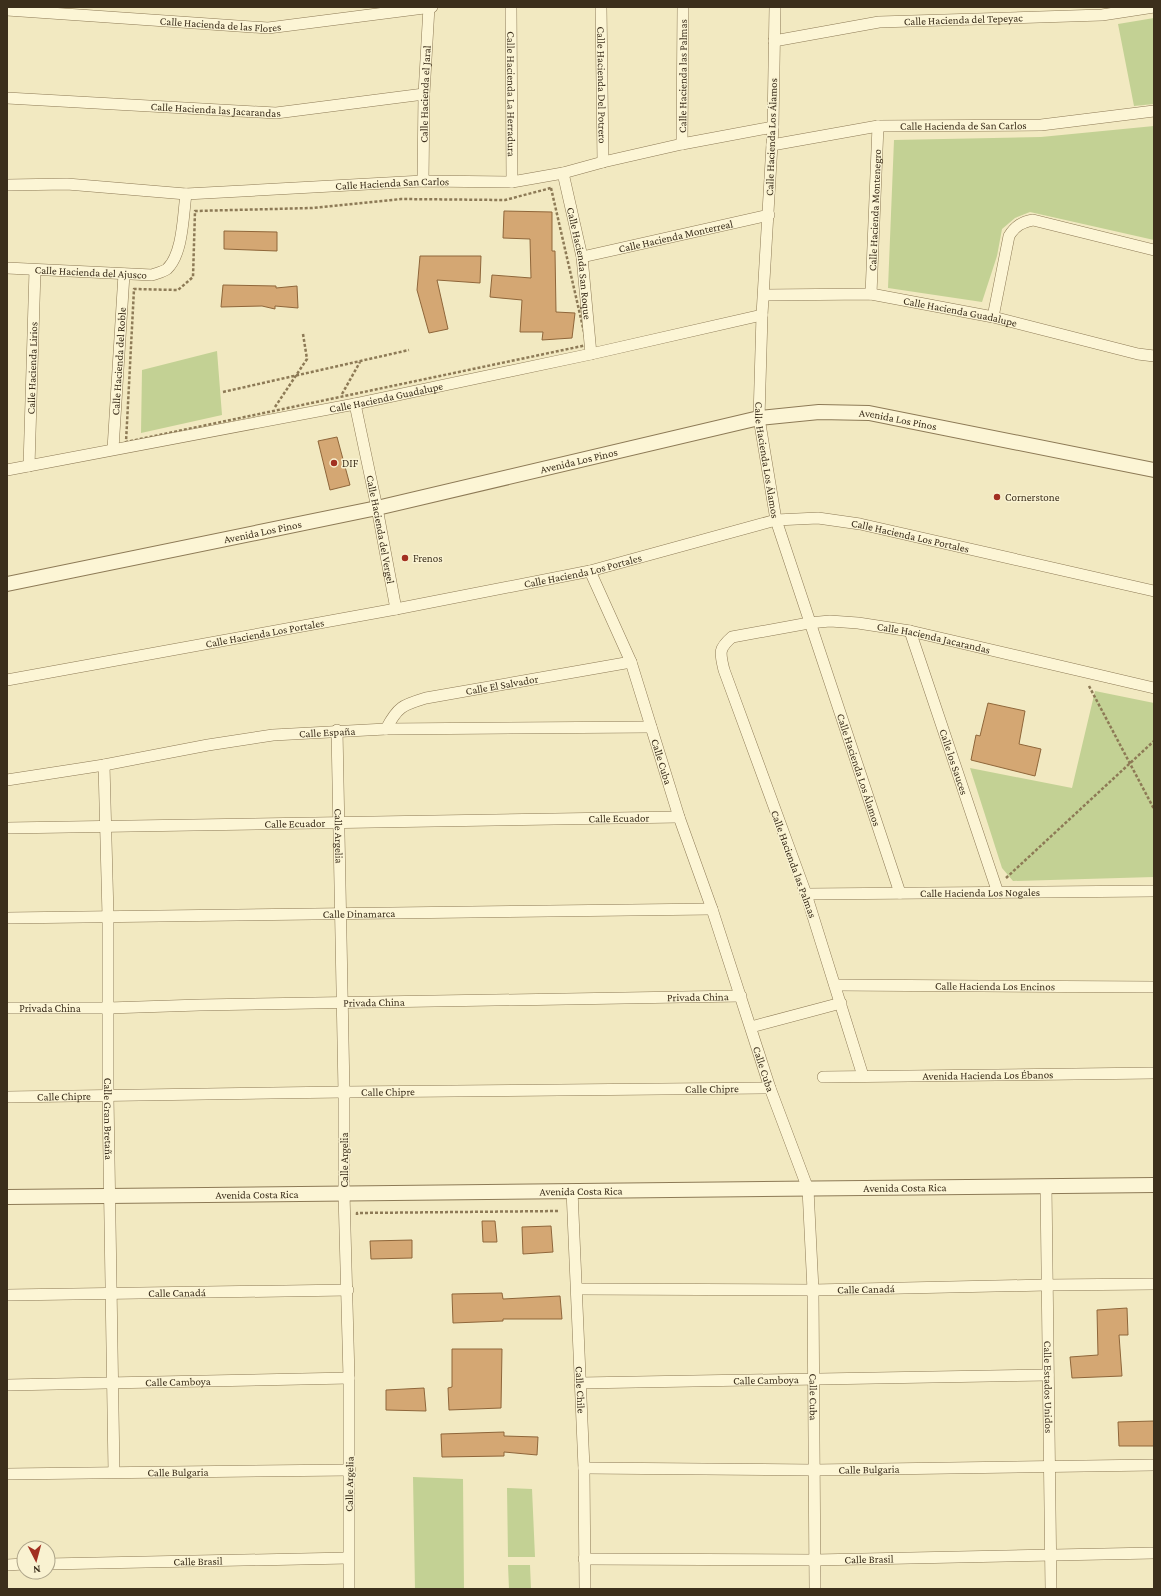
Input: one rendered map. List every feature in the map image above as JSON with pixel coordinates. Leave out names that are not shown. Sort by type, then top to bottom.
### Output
[{"type":"street","name":"Calle Hacienda de las Flores","points":[[7,10],[268,28],[430,7]]},
{"type":"street","name":"Calle Hacienda el Jaral","points":[[423,181],[424,94],[430,7]]},
{"type":"street","name":"Calle Hacienda La Herradura","points":[[511,7],[512,182]]},
{"type":"street","name":"Calle Hacienda Del Potrero","points":[[601,7],[602,162]]},
{"type":"street","name":"Calle Hacienda las Palmas","points":[[682,7],[682,144]]},
{"type":"street","name":"Calle Hacienda Los Álamos","points":[[775,7],[773,127],[762,315],[759,418],[776,520],[900,893]]},
{"type":"street","name":"Calle Hacienda del Tepeyac","points":[[774,41],[879,22],[1102,15],[1154,7]]},
{"type":"street","name":"Calle Hacienda las Jacarandas","points":[[7,98],[276,113],[424,94]]},
{"type":"street","name":"Calle Hacienda de San Carlos","points":[[772,145],[878,126],[1041,125],[1154,111]]},
{"type":"street","name":"Calle Hacienda Montenegro","points":[[871,294],[878,126]]},
{"type":"street","name":"Calle Hacienda San Carlos","points":[[7,185],[66,184],[186,194],[423,181],[512,182],[563,174],[602,162],[682,144],[773,127]]},
{"type":"street","name":"Calle Hacienda San Roque","points":[[563,174],[582,256],[591,354]]},
{"type":"street","name":"Calle Hacienda del Ajusco","points":[[7,268],[152,275],[165,270],[174,261],[178,247],[186,194]]},
{"type":"street","name":"Calle Hacienda Monterreal","points":[[582,256],[768,215]]},
{"type":"street","points":[[993,317],[1009,236],[1014,228],[1020,224],[1033,220],[1154,250]]},
{"type":"street","name":"Calle Hacienda Lirios","points":[[29,466],[35,270]]},
{"type":"street","name":"Calle Hacienda del Roble","points":[[113,449],[124,274]]},
{"type":"street","name":"Calle Hacienda Guadalupe","points":[[764,295],[871,294],[993,317],[1138,354],[1154,356]]},
{"type":"street","name":"Calle Hacienda Guadalupe","points":[[7,470],[355,404],[591,354],[762,315]]},
{"type":"street","name":"Calle Hacienda del Vergel","points":[[355,404],[396,609]]},
{"type":"street","name":"Avenida Los Pinos","points":[[7,584],[377,508],[759,418],[819,412],[869,413],[1154,470]]},
{"type":"street","name":"Calle Hacienda Los Portales","points":[[7,680],[396,609],[590,571],[776,520],[818,518],[860,524],[1154,591]]},
{"type":"street","name":"Calle Cuba","points":[[590,571],[631,662],[679,817],[712,909],[770,1088],[808,1189],[813,1290],[815,1589]]},
{"type":"street","name":"Calle Hacienda Jacarandas","points":[[720,654],[724,644],[732,637],[809,623],[858,623],[910,631],[1154,688]]},
{"type":"street","name":"Calle los Sauces","points":[[910,631],[998,893]]},
{"type":"street","name":"Calle Hacienda las Palmas","points":[[720,654],[724,670],[806,894],[864,1076]]},
{"type":"street","name":"Calle El Salvador","points":[[386,728],[394,714],[406,704],[426,698],[631,662]]},
{"type":"street","name":"Calle España","points":[[7,780],[104,765],[208,745],[266,736],[337,730],[386,728],[651,727]]},
{"type":"street","name":"Calle Argelia","points":[[337,730],[344,1092],[344,1193],[348,1290],[350,1470],[348,1558],[349,1589]]},
{"type":"street","name":"Calle Gran Bretaña","points":[[104,765],[108,916],[108,1097],[114,1472]]},
{"type":"street","name":"Calle Ecuador","points":[[7,828],[679,817]]},
{"type":"street","name":"Calle Hacienda Los Nogales","points":[[806,894],[1154,891]]},
{"type":"street","name":"Calle Dinamarca","points":[[7,918],[712,909]]},
{"type":"street","name":"Calle Hacienda Los Encinos","points":[[835,985],[1154,987]]},
{"type":"street","name":"Privada China","points":[[7,1008],[108,1008],[342,1002],[741,996]]},
{"type":"street","points":[[751,1027],[841,1003]]},
{"type":"street","name":"Avenida Hacienda Los Ébanos","points":[[823,1077],[1154,1073]]},
{"type":"street","name":"Calle Chipre","points":[[7,1097],[770,1088]]},
{"type":"street","name":"Avenida Costa Rica","points":[[7,1197],[1154,1185]]},
{"type":"street","name":"Calle Estados Unidos","points":[[1046,1186],[1046,1285],[1051,1589]]},
{"type":"street","name":"Calle Chile","points":[[572,1190],[584,1468],[585,1589]]},
{"type":"street","name":"Calle Canadá","points":[[577,1289],[813,1290],[1154,1284]]},
{"type":"street","name":"Calle Canadá","points":[[7,1295],[348,1290]]},
{"type":"street","name":"Calle Camboya","points":[[580,1383],[1048,1375]]},
{"type":"street","name":"Calle Camboya","points":[[7,1385],[349,1378]]},
{"type":"street","name":"Calle Bulgaria","points":[[584,1468],[814,1470],[1154,1465]]},
{"type":"street","name":"Calle Bulgaria","points":[[7,1474],[350,1470]]},
{"type":"street","name":"Calle Brasil","points":[[584,1559],[815,1560],[1154,1554]]},
{"type":"street","name":"Calle Brasil","points":[[56,1564],[348,1558]]},
{"type":"path","points":[[551,188],[587,345],[340,397],[126,442],[134,289],[178,290],[193,277],[195,211],[312,208],[400,199],[505,200],[551,188]]},
{"type":"path","points":[[272,411],[294,376],[307,359],[303,334]]},
{"type":"path","points":[[223,392],[409,350]]},
{"type":"path","points":[[340,397],[360,361]]},
{"type":"path","points":[[1096,686],[1088,684],[1154,809]]},
{"type":"path","points":[[1004,880],[1154,741]]},
{"type":"path","points":[[358,1220],[357,1213],[565,1210]]},
{"type":"green space","points":[[1154,18],[1154,104],[1134,106],[1118,24]]},
{"type":"green space","points":[[1154,126],[1154,240],[1030,212],[1015,218],[1002,229],[997,256],[982,302],[888,288],[894,140],[1041,137]]},
{"type":"green space","points":[[217,351],[222,415],[141,433],[142,370]]},
{"type":"green space","points":[[1095,691],[1154,703],[1154,877],[1013,881],[1002,868],[970,768],[1072,788]]},
{"type":"green space","points":[[413,1477],[463,1479],[464,1589],[415,1589]]},
{"type":"green space","points":[[507,1488],[532,1489],[535,1557],[508,1557]]},
{"type":"green space","points":[[508,1565],[530,1565],[531,1589],[509,1589]]},
{"type":"building","points":[[504,211],[552,212],[552,251],[555,251],[556,312],[575,313],[572,338],[542,340],[543,332],[520,332],[522,300],[490,297],[492,275],[531,278],[530,239],[503,238]]},
{"type":"building","points":[[224,231],[277,232],[277,251],[224,249]]},
{"type":"building","points":[[420,256],[481,256],[480,283],[437,280],[448,329],[429,333],[417,290]]},
{"type":"building","points":[[223,285],[276,286],[276,288],[297,286],[298,308],[275,306],[275,309],[262,306],[221,307]]},
{"type":"building","name":"DIF","points":[[337,437],[350,485],[330,490],[318,441]]},
{"type":"building","points":[[988,703],[1025,711],[1019,744],[1041,749],[1035,776],[971,760],[976,735],[980,736]]},
{"type":"building","points":[[482,1221],[495,1221],[497,1242],[483,1242]]},
{"type":"building","points":[[551,1226],[553,1252],[523,1254],[522,1227]]},
{"type":"building","points":[[412,1240],[412,1258],[371,1259],[370,1241]]},
{"type":"building","points":[[502,1293],[503,1299],[560,1296],[562,1319],[503,1319],[503,1321],[453,1323],[452,1294]]},
{"type":"building","points":[[1127,1308],[1128,1335],[1119,1335],[1122,1376],[1072,1378],[1070,1357],[1098,1355],[1097,1310]]},
{"type":"building","points":[[452,1349],[502,1349],[501,1408],[449,1410],[448,1388],[452,1387]]},
{"type":"building","points":[[424,1388],[426,1411],[386,1410],[386,1390]]},
{"type":"building","points":[[1154,1421],[1154,1446],[1119,1446],[1118,1422]]},
{"type":"building","points":[[504,1432],[504,1436],[538,1437],[537,1455],[504,1452],[504,1456],[442,1457],[441,1434]]},
{"type":"place","name":"DIF","points":[[334,463]]},
{"type":"place","name":"Cornerstone","points":[[997,497]]},
{"type":"place","name":"Frenos","points":[[405,558]]}]
